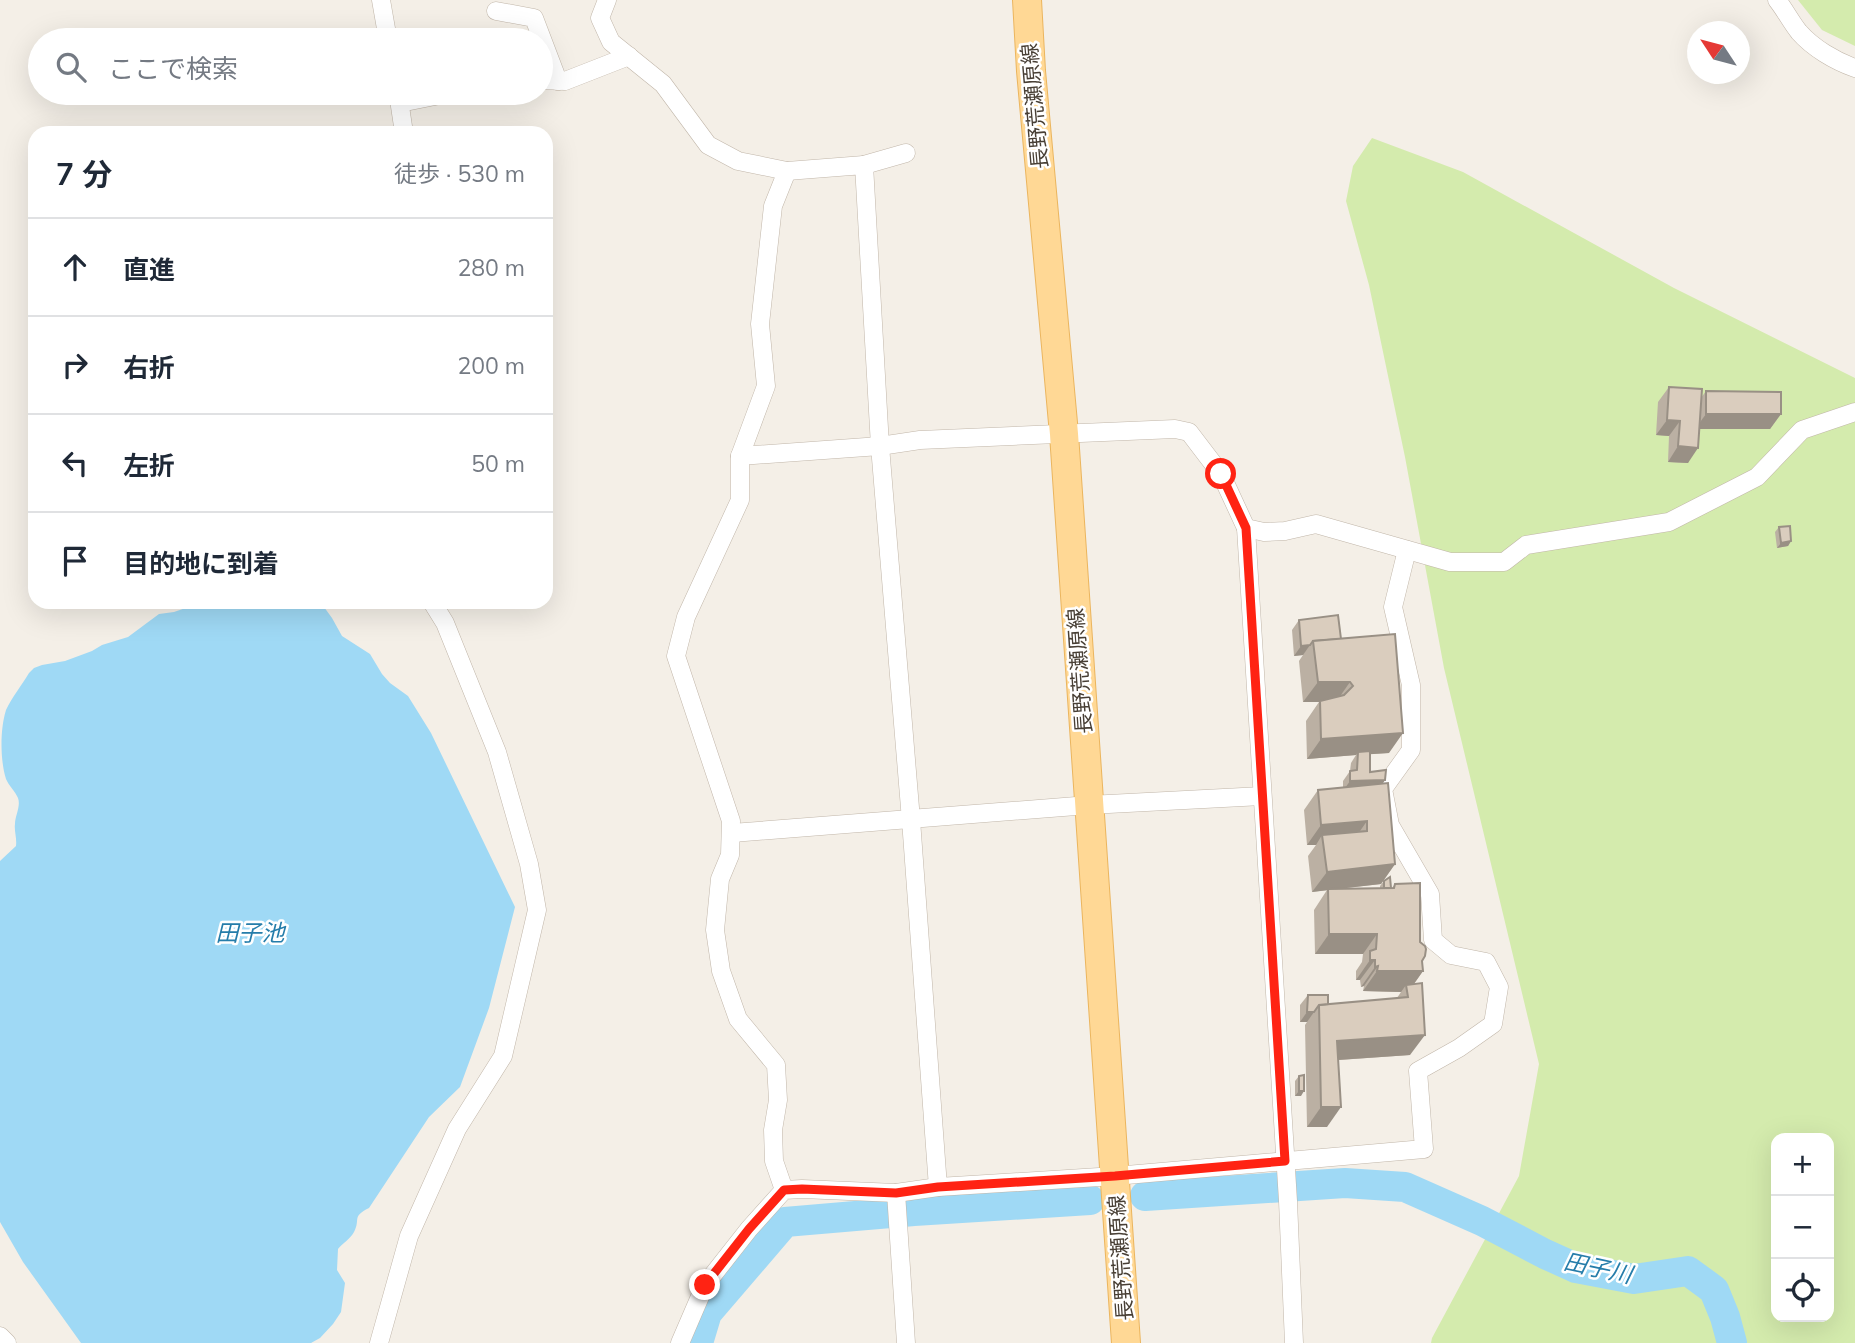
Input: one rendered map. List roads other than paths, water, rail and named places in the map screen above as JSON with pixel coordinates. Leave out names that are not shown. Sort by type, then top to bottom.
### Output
[{"type":"main road","name":"長野荒瀬原線","points":[[1027,0],[1064,434],[1126,1343]]},
{"type":"street","points":[[380,0],[386,28]]},
{"type":"street","points":[[607,0],[600,18],[611,42],[663,85],[709,145],[738,161],[787,171],[864,165],[906,152]]},
{"type":"street","points":[[1777,0],[1799,32],[1811,43],[1840,63],[1855,68]]},
{"type":"street","points":[[496,11],[534,19],[536,28]]},
{"type":"street","points":[[553,80],[565,81],[629,57]]},
{"type":"street","points":[[400,105],[403,126]]},
{"type":"street","points":[[864,165],[880,446],[938,1187]]},
{"type":"street","points":[[784,1190],[774,1161],[773,1130],[778,1100],[776,1065],[738,1019],[721,971],[715,930],[720,879],[730,855],[731,821],[676,656],[686,617],[740,500],[740,456],[766,386],[760,324],[773,206],[787,171]]},
{"type":"street","points":[[1246,528],[1264,532],[1285,531],[1316,524],[1450,562],[1504,562],[1526,545],[1669,523],[1757,477],[1802,430],[1855,412]]},
{"type":"street","points":[[740,456],[880,446],[920,440],[1175,429],[1189,432],[1221,474],[1246,528],[1288,1201],[1294,1343]]},
{"type":"street","points":[[680,1343],[705,1285],[784,1190],[802,1189],[896,1198],[938,1187],[1285,1167],[1423,1149],[1418,1071],[1459,1048],[1493,1024],[1499,987],[1486,962],[1451,956],[1433,940],[1430,894],[1390,825],[1383,789],[1411,750],[1411,685],[1393,607],[1407,550]]},
{"type":"street","points":[[379,1343],[409,1236],[457,1129],[503,1056],[537,910],[528,864],[497,752],[445,623],[436,609]]},
{"type":"street","points":[[732,833],[1089,805],[1262,796]]},
{"type":"street","points":[[896,1198],[906,1343]]},
{"type":"street","points":[[0,1336],[7,1343]]},
{"type":"water","name":"田子池","points":[[183,609],[325,609],[342,636],[370,654],[390,683],[408,696],[431,733],[515,907],[489,1008],[460,1087],[429,1117],[369,1208],[358,1216],[353,1234],[338,1249],[337,1270],[345,1283],[341,1312],[320,1338],[311,1343],[81,1343],[23,1262],[0,1222],[0,861],[16,846],[15,821],[19,804],[4,771],[2,735],[6,710],[34,668],[65,661],[128,637],[159,614]]},
{"type":"waterway","name":"田子川","points":[[1145,1196],[1345,1183],[1405,1187],[1482,1221],[1576,1268],[1634,1279],[1688,1271],[1714,1290],[1732,1343]]},
{"type":"waterway","points":[[698,1343],[707,1313],[785,1222],[1090,1200]]}]
